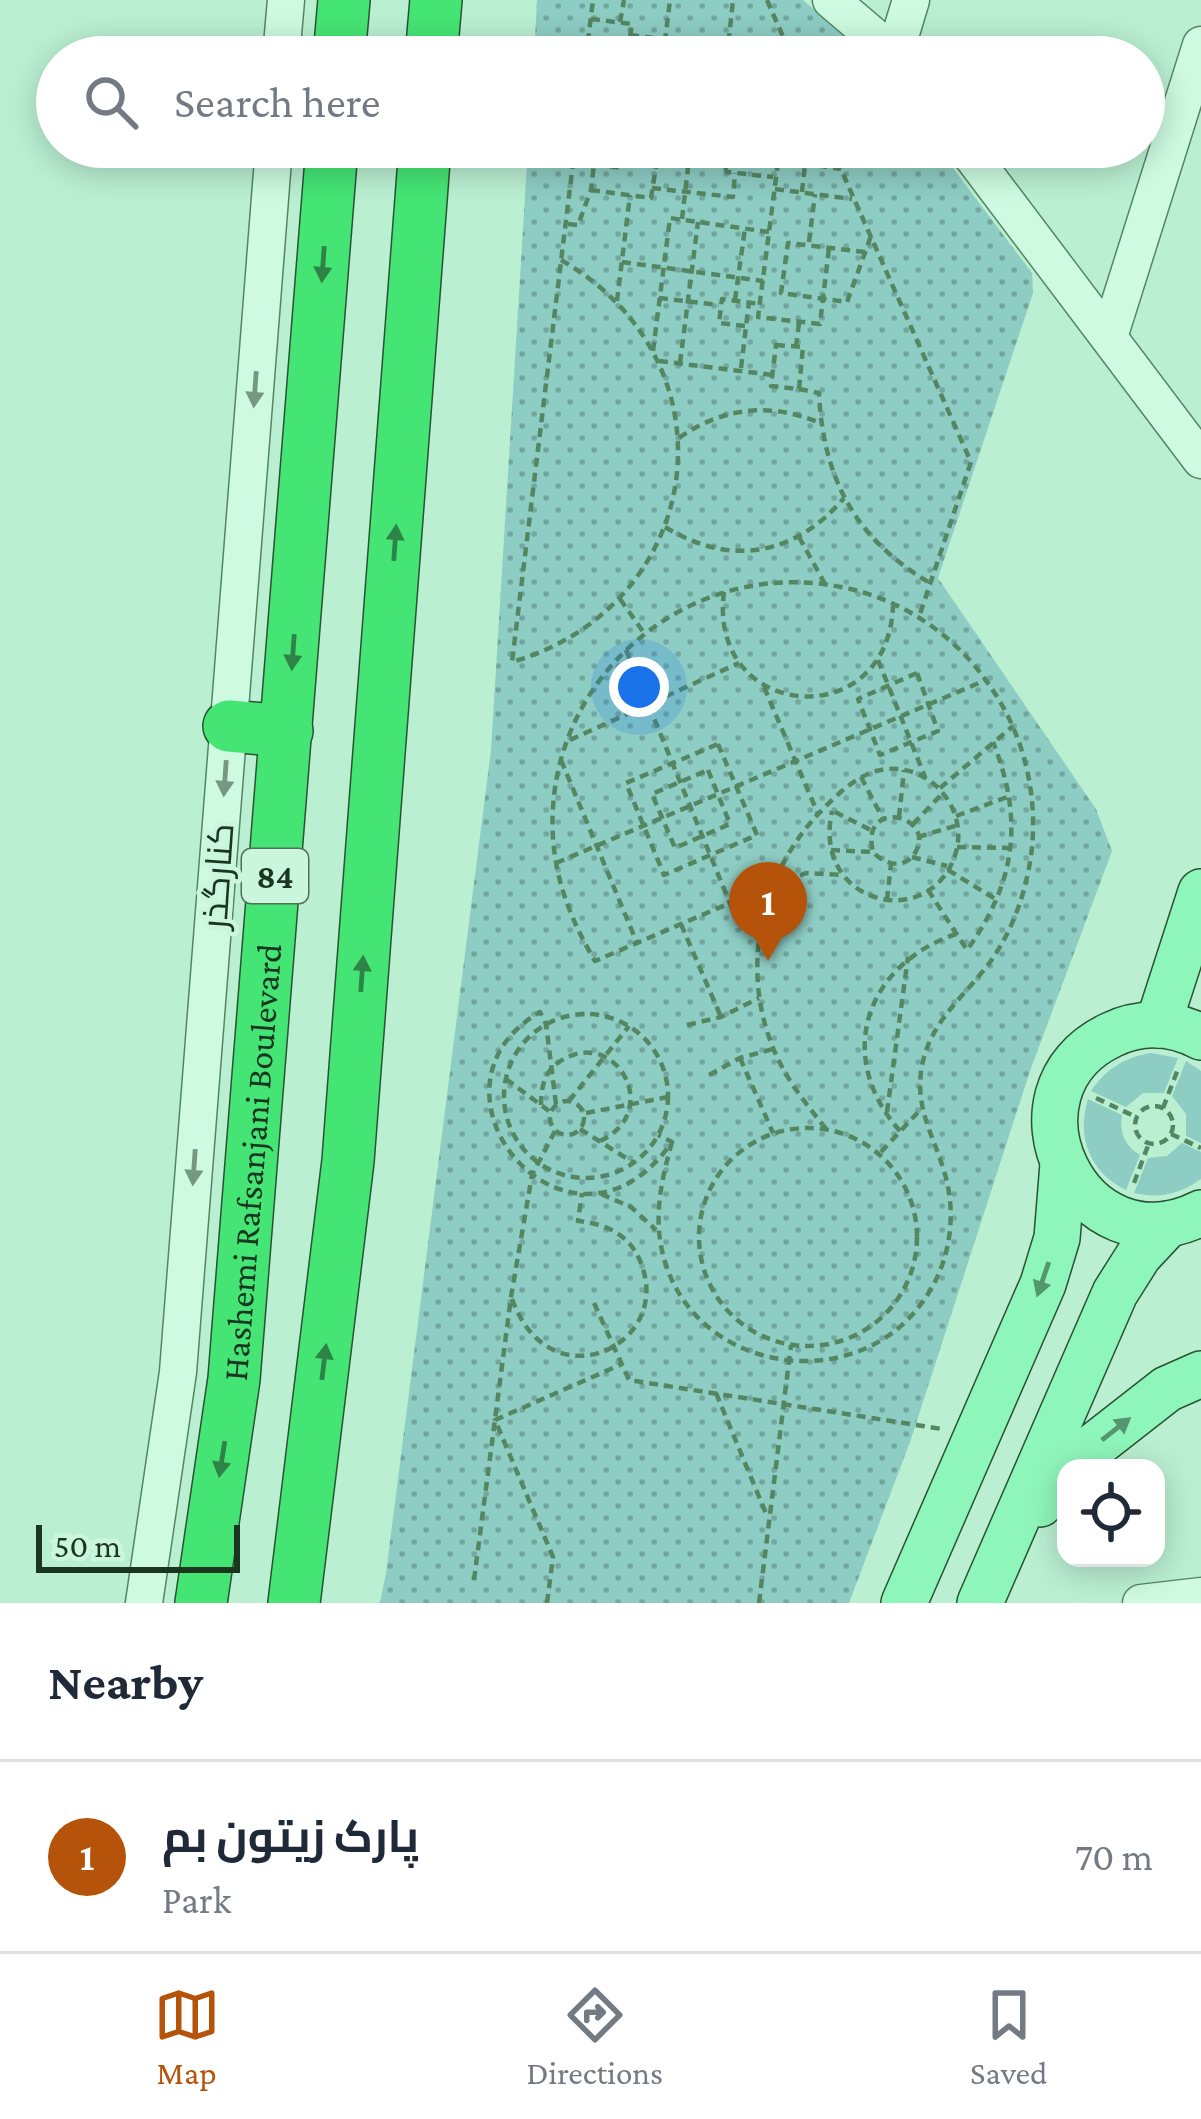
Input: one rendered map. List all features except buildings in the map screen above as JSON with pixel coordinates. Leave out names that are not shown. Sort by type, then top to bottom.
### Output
[{"type":"highway","points":[[341,36],[344,0]]},
{"type":"highway","points":[[433,36],[436,0]]},
{"type":"highway","name":"Hashemi Rafsanjani Boulevard","points":[[201,1603],[235,1378],[330,168]]},
{"type":"highway","points":[[295,1603],[348,1161],[422,168]]},
{"type":"highway","points":[[229,727],[286,731]]},
{"type":"main road","points":[[1185,1218],[1144,1224],[1099,1208],[1082,1193],[1063,1164],[1054,1117],[1076,1061],[1105,1038],[1128,1028],[1184,1032],[1201,892]]},
{"type":"main road","points":[[904,1603],[1043,1284],[1057,1238],[1063,1164]]},
{"type":"main road","points":[[984,1592],[1115,1293],[1139,1255],[1185,1218]]},
{"type":"main road","points":[[984,1592],[1062,1471],[1167,1389],[1201,1374]]},
{"type":"main road","points":[[975,1440],[992,1428],[1019,1430],[1036,1450],[1034,1477]]},
{"type":"street","points":[[283,36],[286,0]]},
{"type":"street","points":[[830,0],[873,36]]},
{"type":"street","points":[[901,36],[911,0]]},
{"type":"street","points":[[1165,158],[1201,45]]},
{"type":"street","name":"کنارگذر","points":[[144,1603],[178,1372],[272,168]]},
{"type":"street","points":[[981,168],[1201,460]]},
{"type":"street","points":[[1108,338],[1162,168]]},
{"type":"street","points":[[1141,1603],[1201,1595]]},
{"type":"path","points":[[589,36],[593,0]]},
{"type":"path","points":[[620,22],[624,0]]},
{"type":"path","points":[[665,36],[670,0]]},
{"type":"path","points":[[729,36],[733,0]]},
{"type":"path","points":[[767,0],[782,36]]},
{"type":"path","points":[[591,19],[632,24],[630,35],[639,36]]},
{"type":"path","points":[[561,260],[617,301],[658,360],[678,439],[676,484],[664,527],[638,577],[620,599],[581,632],[512,662],[561,260],[566,224],[573,168]]},
{"type":"path","points":[[566,224],[578,225],[594,168]]},
{"type":"path","points":[[591,190],[651,198],[655,168]]},
{"type":"path","points":[[682,219],[688,168]]},
{"type":"path","points":[[725,168],[727,172],[776,177]]},
{"type":"path","points":[[758,317],[777,168]]},
{"type":"path","points":[[802,192],[805,168]]},
{"type":"path","points":[[834,168],[841,169],[855,199],[970,462],[919,617]]},
{"type":"path","points":[[652,188],[733,197],[735,173]]},
{"type":"path","points":[[775,189],[855,199]]},
{"type":"path","points":[[809,245],[815,194]]},
{"type":"path","points":[[617,301],[630,195]]},
{"type":"path","points":[[653,351],[670,218],[769,232]]},
{"type":"path","points":[[680,363],[698,222]]},
{"type":"path","points":[[735,301],[745,228]]},
{"type":"path","points":[[865,252],[788,243],[782,293],[848,302],[871,236]]},
{"type":"path","points":[[747,315],[820,324],[829,248]]},
{"type":"path","points":[[622,262],[763,281]]},
{"type":"path","points":[[659,298],[722,306]]},
{"type":"path","points":[[746,326],[719,323],[722,299],[760,304]]},
{"type":"path","points":[[740,371],[748,302]]},
{"type":"path","points":[[796,347],[799,322]]},
{"type":"path","points":[[799,389],[803,347],[776,345],[771,386],[819,393],[825,449],[856,519],[890,556],[931,583]]},
{"type":"path","points":[[658,360],[773,375]]},
{"type":"path","points":[[678,439],[710,419],[747,410],[784,411],[820,423]]},
{"type":"path","points":[[664,527],[700,545],[761,550],[799,536],[844,498]]},
{"type":"path","points":[[799,536],[825,584]]},
{"type":"path","points":[[672,1142],[657,1212],[665,1263],[700,1319],[735,1346],[790,1362],[821,1362],[865,1350],[903,1325],[932,1289],[949,1244],[950,1193],[922,1108],[922,1066],[942,1017],[987,966],[1018,908],[1032,848],[1031,787],[1013,726],[986,680],[963,652],[919,617],[861,591],[772,582],[687,606],[644,633],[597,683],[566,742],[553,803],[556,863],[565,901],[595,961],[730,903]]},
{"type":"path","points":[[724,592],[724,629],[730,647],[762,685],[818,814]]},
{"type":"path","points":[[620,599],[644,633]]},
{"type":"path","points":[[762,685],[793,696],[825,695],[855,683],[878,660],[887,642],[892,603]]},
{"type":"path","points":[[626,650],[736,918],[761,923]]},
{"type":"path","points":[[878,660],[926,778]]},
{"type":"path","points":[[566,742],[739,663]]},
{"type":"path","points":[[917,673],[929,705],[938,731],[880,755],[857,699],[917,673]]},
{"type":"path","points":[[556,863],[986,680]]},
{"type":"path","points":[[913,824],[1013,726]]},
{"type":"path","points":[[928,890],[967,950],[998,900],[1011,848],[1010,796],[993,742]]},
{"type":"path","points":[[718,744],[736,786],[757,835],[664,875],[626,783],[718,744]]},
{"type":"path","points":[[561,760],[637,943]]},
{"type":"path","points":[[708,770],[718,794],[730,824],[675,848],[652,794],[708,770]]},
{"type":"path","points":[[899,817],[904,770]]},
{"type":"path","points":[[826,1129],[794,1088],[773,1049],[759,998],[761,923],[772,886],[799,836],[818,814],[874,771],[904,770],[926,778],[942,791],[958,825],[949,868],[928,890],[887,900],[862,892],[842,874],[830,849],[829,809]]},
{"type":"path","points":[[861,777],[883,819]]},
{"type":"path","points":[[956,816],[1010,796]]},
{"type":"path","points":[[829,809],[873,831]]},
{"type":"path","points":[[899,817],[913,824],[918,848],[903,863],[891,864],[874,852],[871,841],[883,819],[899,817]]},
{"type":"path","points":[[918,837],[958,825]]},
{"type":"path","points":[[957,847],[1011,848]]},
{"type":"path","points":[[830,849],[874,852]]},
{"type":"path","points":[[912,857],[949,868],[998,900]]},
{"type":"path","points":[[887,900],[891,864]]},
{"type":"path","points":[[772,886],[806,873],[842,874]]},
{"type":"path","points":[[681,924],[721,1017]]},
{"type":"path","points":[[901,1131],[887,1116],[870,1081],[868,1022],[883,986],[908,957],[956,934]]},
{"type":"path","points":[[887,1116],[908,957]]},
{"type":"path","points":[[687,1025],[721,1017],[759,998]]},
{"type":"path","points":[[556,1104],[546,1024],[540,1012],[514,1033],[493,1071],[492,1114],[508,1154],[532,1175],[561,1190],[582,1193],[625,1185],[659,1160],[672,1142]]},
{"type":"path","points":[[574,1014],[603,1015],[629,1026],[653,1049],[667,1080],[666,1117],[658,1135],[634,1163],[603,1176],[586,1178],[553,1171],[538,1162],[510,1126],[504,1095],[516,1053],[535,1031],[574,1014]]},
{"type":"path","points":[[569,1101],[584,1114],[580,1129],[568,1136],[555,1131],[550,1112],[556,1104],[569,1101],[629,1026]]},
{"type":"path","points":[[1163,1108],[1184,1032]]},
{"type":"path","points":[[709,1075],[740,1058],[773,1049]]},
{"type":"path","points":[[541,1105],[541,1091],[552,1067],[571,1055],[605,1057],[628,1081],[631,1104],[620,1127],[599,1141]]},
{"type":"path","points":[[740,1058],[773,1133]]},
{"type":"path","points":[[506,1079],[550,1112]]},
{"type":"path","points":[[1064,1083],[1137,1118]]},
{"type":"path","points":[[584,1114],[668,1097]]},
{"type":"path","points":[[1151,1106],[1163,1108],[1173,1122],[1171,1134],[1160,1143],[1143,1141],[1136,1130],[1140,1112],[1151,1106]]},
{"type":"path","points":[[879,1154],[922,1108]]},
{"type":"path","points":[[580,1129],[634,1163]]},
{"type":"path","points":[[826,1129],[863,1142],[894,1169],[906,1188],[917,1230],[916,1252],[902,1292],[873,1325],[835,1343],[791,1345],[750,1330],[718,1299],[701,1258],[702,1213],[720,1172],[753,1143],[773,1133],[826,1129]]},
{"type":"path","points":[[474,1580],[532,1175],[555,1131]]},
{"type":"path","points":[[1171,1134],[1201,1148]]},
{"type":"path","points":[[658,1135],[672,1142]]},
{"type":"path","points":[[1120,1219],[1149,1143]]},
{"type":"path","points":[[594,1192],[631,1207],[659,1234]]},
{"type":"path","points":[[511,1298],[530,1334],[560,1353],[594,1354],[614,1346],[637,1324],[644,1308],[645,1273],[639,1256],[616,1231],[578,1221],[582,1193]]},
{"type":"path","points":[[594,1303],[629,1380],[975,1440]]},
{"type":"path","points":[[758,1603],[791,1345]]},
{"type":"path","points":[[495,1420],[622,1364]]},
{"type":"path","points":[[716,1394],[769,1520]]},
{"type":"path","points":[[495,1420],[553,1557],[547,1603]]},
{"type":"shaded area","points":[[537,0],[803,0],[845,36],[535,36]]},
{"type":"shaded area","points":[[527,168],[953,168],[1032,273],[1033,293],[938,578],[1096,809],[1112,851],[1030,1071],[910,1442],[849,1603],[380,1603],[491,750]]},
{"type":"shaded area","points":[[1151,1053],[1178,1058],[1164,1093],[1143,1093],[1126,1107],[1091,1091],[1117,1065]]},
{"type":"shaded area","points":[[1186,1061],[1201,1071],[1201,1143],[1186,1136],[1186,1114],[1172,1096]]},
{"type":"shaded area","points":[[1088,1099],[1122,1115],[1124,1138],[1140,1155],[1126,1190],[1103,1174],[1089,1152],[1084,1126]]},
{"type":"shaded area","points":[[1182,1143],[1201,1152],[1201,1179],[1169,1194],[1134,1193],[1148,1158],[1167,1156]]},
{"type":"place","name":"پارک زیتون بم","points":[[768,961]]}]
